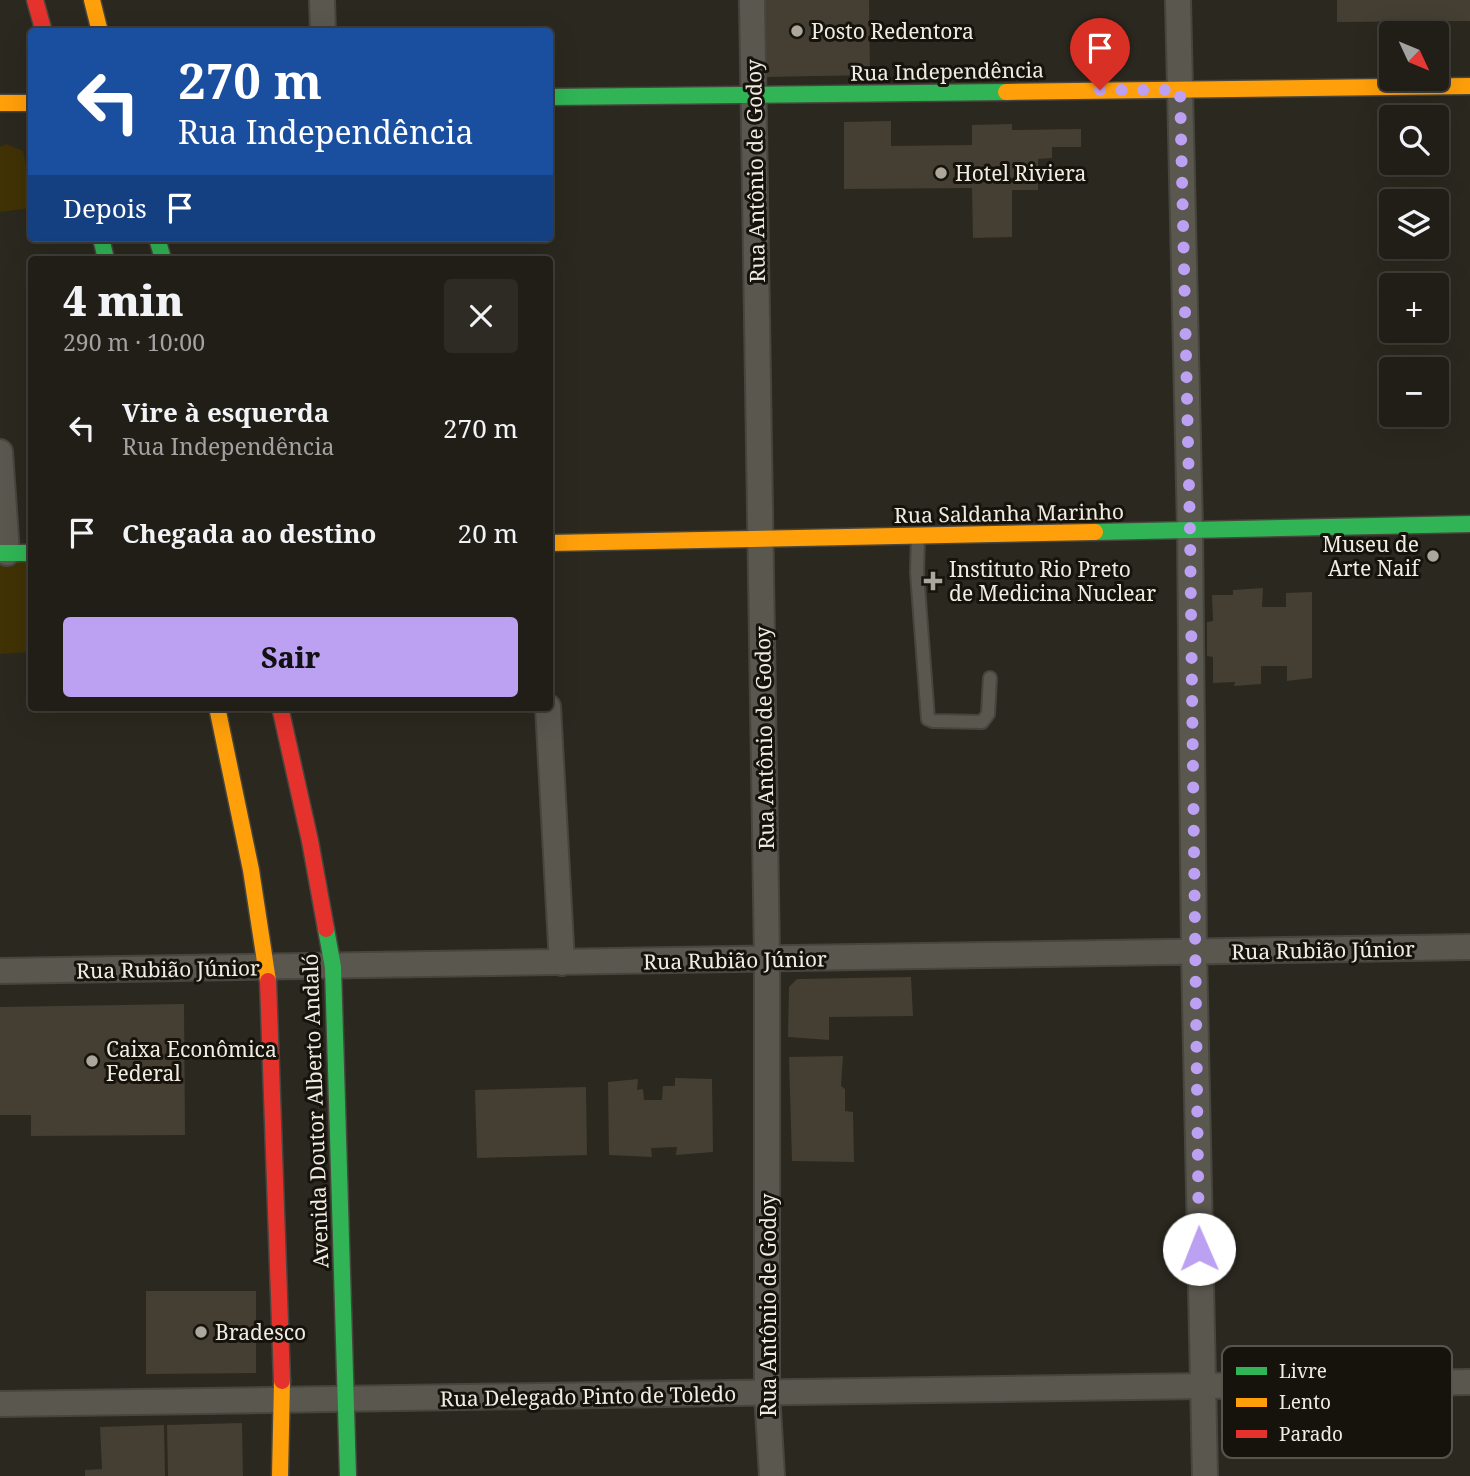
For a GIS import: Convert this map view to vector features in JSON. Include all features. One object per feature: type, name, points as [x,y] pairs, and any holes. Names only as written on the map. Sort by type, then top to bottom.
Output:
[{"type":"street","points":[[35,0],[43,28]]},
{"type":"street","points":[[92,0],[99,28]]},
{"type":"street","points":[[322,0],[323,28]]},
{"type":"street","name":"Rua Antônio de Godoy","points":[[752,0],[767,959],[767,1393],[772,1476]]},
{"type":"street","points":[[1178,0],[1190,530],[1194,952],[1205,1476]]},
{"type":"street","name":"Rua Independência","points":[[553,97],[1470,86]]},
{"type":"street","points":[[0,103],[28,103]]},
{"type":"street","points":[[0,452],[3,553],[28,553]]},
{"type":"street","name":"Rua Saldanha Marinho","points":[[553,543],[1470,524]]},
{"type":"street","name":"Avenida Doutor Alberto Andaló","points":[[218,711],[268,967],[283,1400],[281,1476]]},
{"type":"street","name":"Avenida Doutor Alberto Andaló","points":[[280,711],[310,841],[333,967],[348,1476]]},
{"type":"street","points":[[548,711],[562,962]]},
{"type":"street","name":"Rua Rubião Júnior","points":[[0,971],[1470,947]]},
{"type":"street","name":"Rua Delegado Pinto de Toledo","points":[[1452,1381],[1470,1381]]},
{"type":"street","name":"Rua Delegado Pinto de Toledo","points":[[0,1404],[1222,1384]]},
{"type":"lane","points":[[918,536],[928,719],[982,722],[988,715],[990,678]]},
{"type":"shaded area","points":[[6,144],[23,151],[28,176],[28,208],[0,212],[0,147]]},
{"type":"shaded area","points":[[0,562],[28,562],[28,652],[0,654]]},
{"type":"building","name":"Posto Redentora","points":[[765,0],[869,0],[870,75],[766,77]]},
{"type":"building","points":[[1337,0],[1470,0],[1470,21],[1337,22]]},
{"type":"building","name":"Hotel Riviera","points":[[891,121],[891,146],[972,145],[972,125],[1012,124],[1012,130],[1081,129],[1081,147],[1052,147],[1052,158],[1038,159],[1038,190],[1012,190],[1012,237],[973,238],[972,188],[844,189],[844,122]]},
{"type":"building","points":[[1263,588],[1262,607],[1286,607],[1286,593],[1312,592],[1312,678],[1287,681],[1287,666],[1261,666],[1261,684],[1234,686],[1235,682],[1213,683],[1213,657],[1207,656],[1207,622],[1213,621],[1212,595],[1233,595],[1233,590]]},
{"type":"building","points":[[911,977],[913,1016],[829,1017],[829,1040],[788,1037],[789,987],[797,979]]},
{"type":"building","name":"Caixa Econômica Federal","points":[[184,1004],[185,1135],[31,1136],[31,1115],[0,1115],[0,1007]]},
{"type":"building","points":[[843,1056],[841,1086],[845,1089],[845,1111],[853,1112],[854,1162],[792,1161],[789,1057]]},
{"type":"building","points":[[675,1078],[712,1079],[713,1152],[676,1155],[677,1147],[651,1148],[652,1157],[609,1155],[608,1082],[638,1079],[637,1090],[643,1089],[644,1100],[662,1100],[663,1086],[675,1086]]},
{"type":"building","points":[[586,1087],[587,1155],[477,1158],[475,1090]]},
{"type":"building","name":"Bradesco","points":[[146,1291],[256,1291],[256,1373],[146,1374]]},
{"type":"building","points":[[242,1423],[243,1476],[168,1476],[167,1425]]},
{"type":"building","points":[[164,1425],[165,1476],[85,1476],[85,1470],[102,1469],[100,1427]]},
{"type":"traffic: fast","points":[[553,97],[1006,92]]},
{"type":"traffic: fast","points":[[102,242],[105,256]]},
{"type":"traffic: fast","points":[[158,242],[162,256]]},
{"type":"traffic: fast","points":[[1095,532],[1470,524]]},
{"type":"traffic: fast","points":[[0,553],[28,553]]},
{"type":"traffic: fast","points":[[326,929],[333,967],[348,1476]]},
{"type":"traffic: slow","points":[[92,0],[99,28]]},
{"type":"traffic: slow","points":[[1006,92],[1470,86]]},
{"type":"traffic: slow","points":[[0,103],[28,103]]},
{"type":"traffic: slow","points":[[553,543],[1095,532]]},
{"type":"traffic: slow","points":[[218,711],[251,870],[268,981]]},
{"type":"traffic: slow","points":[[280,1476],[282,1381]]},
{"type":"traffic: jam","points":[[35,0],[43,28]]},
{"type":"traffic: jam","points":[[281,711],[310,841],[326,929]]},
{"type":"traffic: jam","points":[[268,981],[282,1381]]},
{"type":"place","name":"Posto Redentora","points":[[797,31]]},
{"type":"place","name":"Hotel Riviera","points":[[941,173]]},
{"type":"place","name":"Museu de Arte Naif","points":[[1433,556]]},
{"type":"place","name":"Instituto Rio Preto de Medicina Nuclear","points":[[933,581]]},
{"type":"place","name":"Caixa Econômica Federal","points":[[92,1061]]},
{"type":"place","name":"Bradesco","points":[[201,1332]]},
{"type":"route","points":[[1100,90],[1180,90],[1190,530],[1199,1249]]}]
